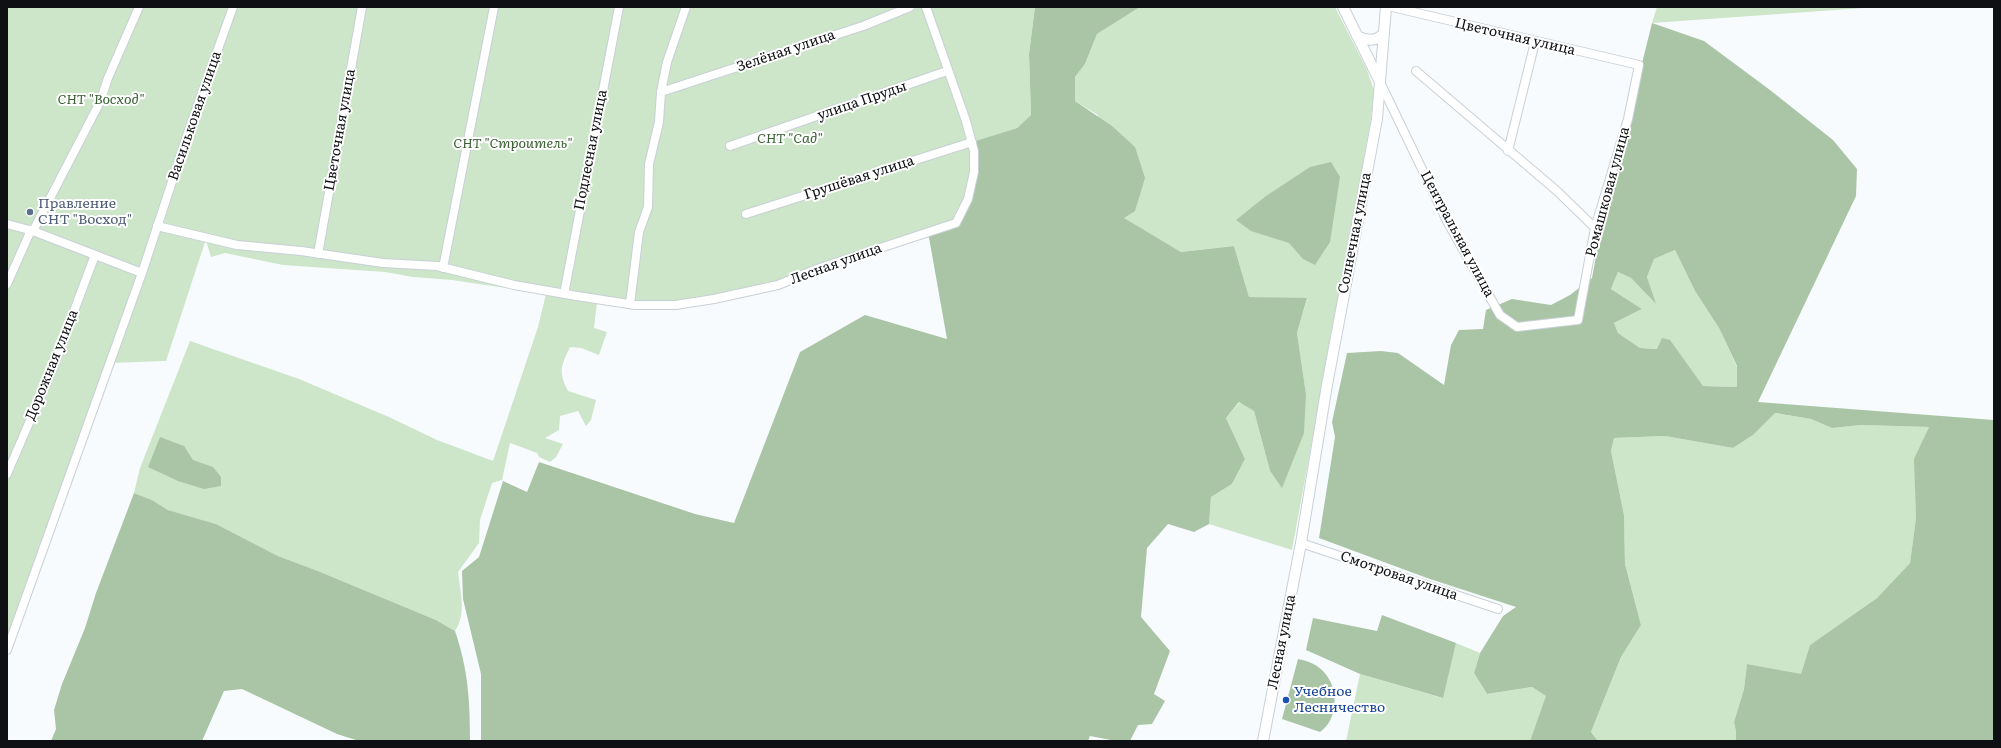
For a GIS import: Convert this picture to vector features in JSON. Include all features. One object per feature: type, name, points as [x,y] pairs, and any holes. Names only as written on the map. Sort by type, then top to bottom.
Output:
[{"type":"street","points":[[7,284],[32,230],[100,102],[108,78],[139,7]]},
{"type":"street","name":"Васильковая улица","points":[[7,650],[46,536],[142,273],[190,127],[233,7]]},
{"type":"street","name":"Цветочная улица","points":[[318,254],[362,7]]},
{"type":"street","points":[[443,268],[494,7]]},
{"type":"street","name":"Подлесная улица","points":[[564,294],[619,7]]},
{"type":"street","points":[[630,304],[639,232],[648,207],[649,164],[659,122],[661,92],[667,62],[686,7]]},
{"type":"street","name":"Зелёная улица","points":[[661,92],[863,26],[910,7]]},
{"type":"street","name":"Лесная улица","points":[[157,226],[237,245],[383,263],[443,268],[514,285],[630,304],[676,305],[714,299],[778,285],[817,269],[956,223],[968,200],[974,172],[974,151],[926,7]]},
{"type":"street","points":[[1343,7],[1379,80]]},
{"type":"street","name":"Солнечная улица","points":[[1301,543],[1327,385],[1376,119],[1386,7]]},
{"type":"street","name":"Цветочная улица","points":[[1392,7],[1534,42],[1639,65]]},
{"type":"street","points":[[1358,36],[1366,40],[1373,40],[1380,38],[1384,33]]},
{"type":"street","points":[[1508,151],[1534,42]]},
{"type":"street","name":"Ромашковая улица","points":[[1578,320],[1595,228],[1628,119],[1639,65]]},
{"type":"street","name":"улица Пруды","points":[[730,146],[947,71]]},
{"type":"street","points":[[1416,71],[1508,151],[1557,191],[1595,228]]},
{"type":"street","name":"Центральная улица","points":[[1379,80],[1448,222],[1500,315],[1517,328],[1578,320]]},
{"type":"street","name":"Грушёвая улица","points":[[746,214],[972,142]]},
{"type":"street","points":[[7,224],[32,230],[142,273]]},
{"type":"street","name":"Дорожная улица","points":[[7,474],[53,368],[95,255]]},
{"type":"street","name":"Лесная улица","points":[[1264,741],[1301,543]]},
{"type":"street","name":"Смотровая улица","points":[[1301,543],[1498,609]]},
{"type":"green space","points":[[7,7],[1035,7],[1029,54],[1031,115],[1017,128],[972,142],[974,172],[956,223],[778,285],[714,299],[635,305],[437,266],[206,239],[166,361],[110,363],[7,650]]},
{"type":"green space","points":[[1035,7],[1140,7],[1097,34],[1085,64],[1075,77],[1075,101],[1112,126],[1135,147],[1145,178],[1135,211],[1124,218],[1181,252],[1234,246],[1249,297],[1307,298],[1297,333],[1306,394],[1304,433],[1282,488],[1270,471],[1254,411],[1239,402],[1226,418],[1245,459],[1232,484],[1211,497],[1209,524],[1194,532],[1168,524],[1147,548],[1141,617],[1170,651],[1154,694],[1165,701],[1152,724],[1138,725],[1130,741],[1116,741],[1090,736],[1088,741],[481,741],[481,674],[463,599],[462,571],[479,557],[503,481],[527,492],[539,462],[695,514],[734,523],[800,352],[865,315],[947,339],[928,232],[956,223],[974,172],[972,142],[1017,128],[1031,115],[1029,54]]},
{"type":"green space","points":[[1140,7],[1335,7],[1367,70],[1374,90],[1371,119],[1292,550],[1209,524],[1211,497],[1232,484],[1245,459],[1226,418],[1240,402],[1254,411],[1270,471],[1282,487],[1306,394],[1297,333],[1307,299],[1249,297],[1234,246],[1181,252],[1123,218],[1098,115],[1075,101],[1075,77],[1085,64],[1097,34]]},
{"type":"green space","points":[[1657,7],[1878,7],[1652,23]]},
{"type":"green space","points":[[1652,23],[1704,41],[1770,90],[1833,140],[1857,169],[1856,196],[1758,402],[1994,420],[1994,741],[1736,741],[1734,722],[1744,689],[1747,664],[1801,674],[1810,645],[1877,598],[1910,563],[1916,518],[1914,459],[1929,427],[1861,425],[1832,428],[1811,419],[1775,413],[1753,435],[1733,448],[1665,436],[1614,438],[1611,451],[1624,515],[1625,564],[1641,625],[1621,657],[1591,732],[1598,741],[1530,741],[1546,696],[1532,687],[1487,694],[1474,673],[1480,653],[1503,616],[1516,607],[1427,578],[1319,538],[1335,437],[1332,422],[1347,353],[1381,351],[1398,353],[1444,385],[1451,345],[1459,330],[1483,329],[1486,310],[1512,299],[1551,305],[1570,295],[1592,278],[1601,228]],"holes":[[[1675,250],[1695,291],[1719,328],[1737,366],[1737,387],[1703,386],[1670,340],[1662,338],[1657,349],[1640,348],[1618,333],[1614,323],[1642,309],[1611,289],[1618,272],[1631,278],[1656,304],[1647,277],[1654,259]]]},
{"type":"green space","points":[[1331,162],[1340,177],[1330,242],[1315,265],[1303,259],[1289,243],[1251,231],[1236,220],[1266,196],[1310,167]]},
{"type":"green space","points":[[208,241],[437,268],[597,302],[594,328],[607,332],[599,355],[581,348],[570,347],[564,359],[562,369],[563,378],[568,391],[596,400],[591,420],[586,426],[578,411],[560,416],[559,430],[545,438],[563,444],[556,457],[550,462],[539,457],[537,453],[510,443],[502,480],[492,483],[480,520],[479,543],[458,572],[462,610],[459,624],[455,631],[436,620],[278,556],[216,524],[168,510],[152,500],[134,493],[140,468],[190,341],[299,379],[389,417],[437,440],[493,461],[538,327],[546,294],[385,272],[283,265],[225,253],[211,257],[207,244]]},
{"type":"green space","points":[[1675,250],[1695,291],[1719,328],[1737,367],[1737,387],[1703,386],[1657,349],[1640,348],[1618,333],[1614,323],[1642,309],[1611,289],[1618,272],[1631,278],[1655,303],[1647,277],[1654,259]]},
{"type":"green space","points":[[1774,413],[1811,419],[1832,428],[1861,425],[1929,427],[1915,459],[1916,518],[1910,563],[1877,598],[1810,645],[1801,675],[1747,664],[1744,689],[1734,722],[1736,741],[1598,741],[1591,732],[1621,657],[1641,625],[1625,564],[1624,515],[1611,451],[1614,438],[1665,436],[1733,448],[1753,435]]},
{"type":"green space","points":[[160,437],[184,446],[193,460],[213,467],[221,477],[221,486],[204,489],[178,481],[148,467]]},
{"type":"green space","points":[[134,493],[152,500],[168,510],[216,524],[278,556],[436,620],[455,631],[463,658],[467,685],[470,741],[359,741],[337,734],[242,689],[224,691],[202,741],[51,741],[56,729],[54,710],[62,684],[85,628],[96,593]]},
{"type":"green space","points":[[1382,615],[1456,643],[1443,698],[1360,674],[1306,650],[1313,618],[1377,631]]},
{"type":"green space","points":[[1456,643],[1480,653],[1474,673],[1487,694],[1532,687],[1547,696],[1530,741],[1346,741],[1360,674],[1442,698]]},
{"type":"green space","points":[[1298,659],[1311,663],[1320,668],[1332,685],[1335,703],[1334,711],[1331,719],[1320,732],[1282,719]]},
{"type":"place","name":"Правление СНТ \"Восход\"","points":[[30,212]]},
{"type":"place","name":"Учебное Лесничество","points":[[1286,700]]},
{"type":"park label","name":"СНТ \"Восход\"","points":[[101,100]]},
{"type":"park label","name":"СНТ \"Сад\"","points":[[790,139]]},
{"type":"park label","name":"СНТ \"Строитель\"","points":[[513,144]]}]
